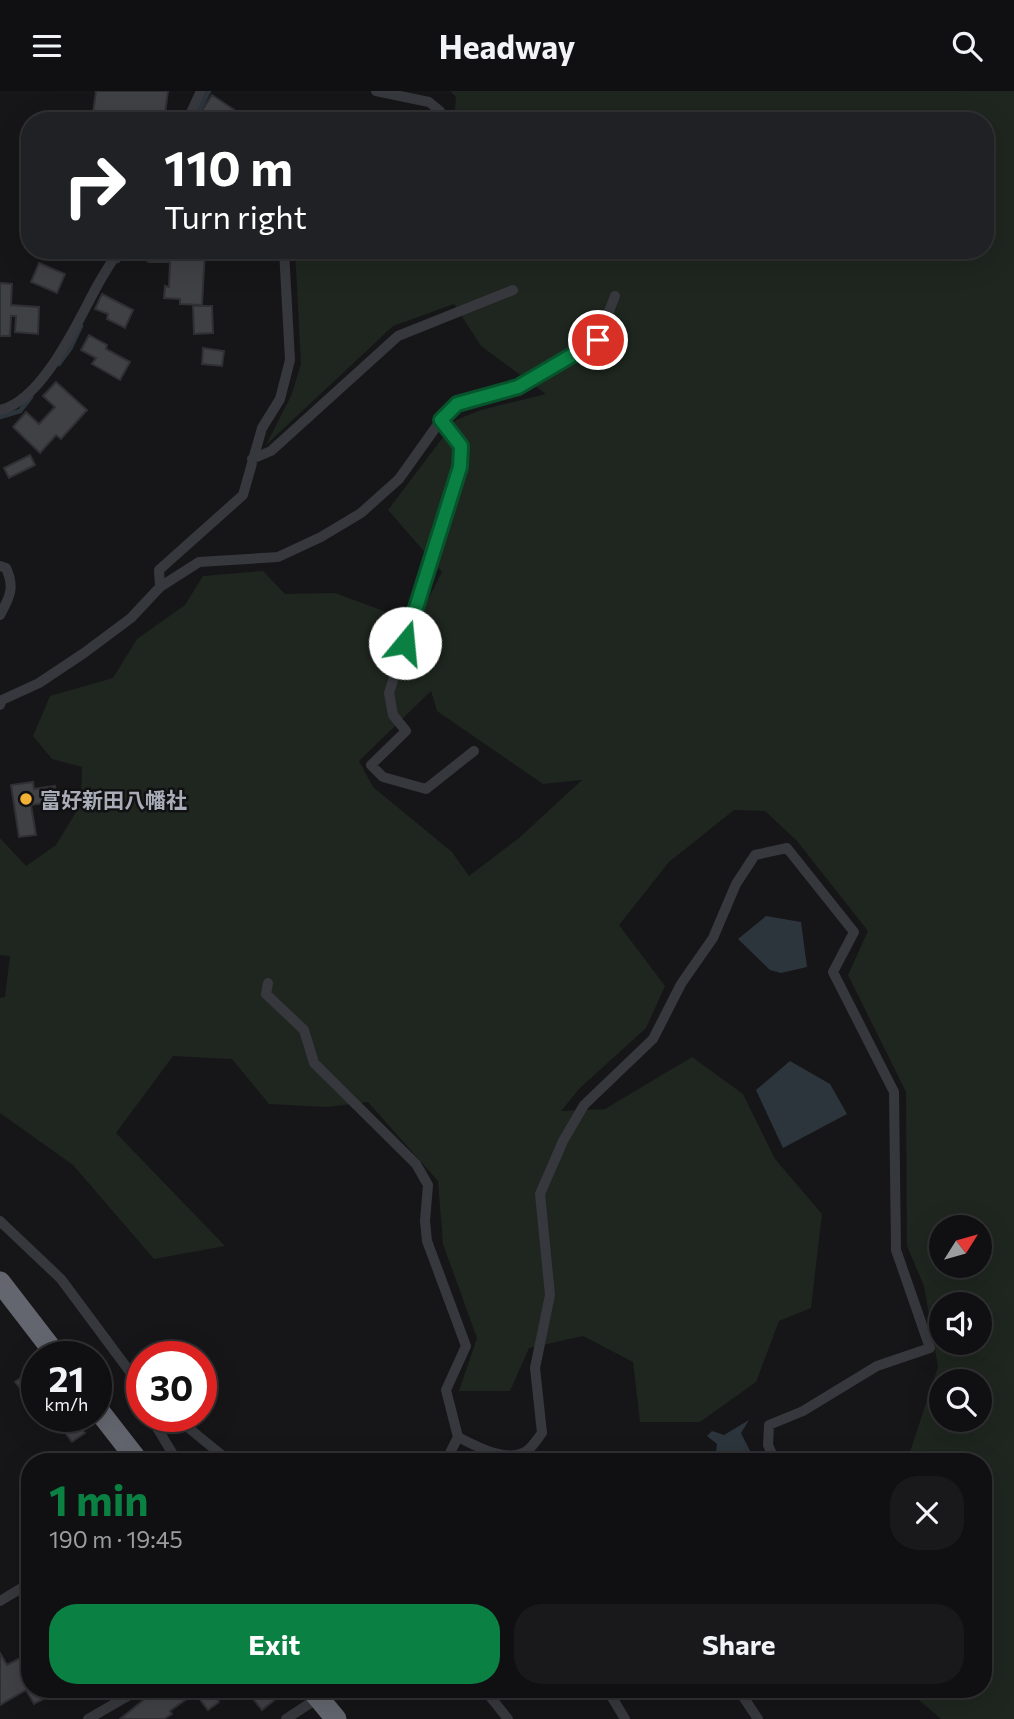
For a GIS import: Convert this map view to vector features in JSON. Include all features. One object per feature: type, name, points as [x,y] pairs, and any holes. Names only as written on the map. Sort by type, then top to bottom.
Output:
[{"type":"highway","points":[[0,1282],[45,1341]]},
{"type":"highway","points":[[112,1428],[132,1453]]},
{"type":"highway","points":[[318,1698],[336,1719]]},
{"type":"street","points":[[191,112],[201,91]]},
{"type":"street","points":[[376,91],[429,102],[440,112]]},
{"type":"street","points":[[0,409],[13,407],[64,351],[97,285],[113,259]]},
{"type":"street","points":[[160,587],[159,570],[243,495],[262,428],[280,399],[290,360],[284,259]]},
{"type":"street","points":[[253,459],[271,451],[398,337],[513,291]]},
{"type":"street","points":[[0,705],[2,700],[39,683],[84,653],[131,618],[160,587],[199,562],[278,557],[321,537],[360,513],[399,479],[441,420],[457,404],[518,387],[598,340],[615,296]]},
{"type":"street","points":[[441,420],[461,446],[460,467],[389,693],[393,715],[407,731],[371,765],[383,777],[426,789],[474,751]]},
{"type":"street","points":[[0,566],[6,568],[12,581],[9,599],[0,615]]},
{"type":"street","points":[[522,1453],[527,1452],[542,1433],[535,1368],[550,1295],[540,1194],[563,1141],[584,1105],[653,1039],[681,984],[713,937],[736,884],[755,855],[787,848],[854,933],[833,972],[894,1092],[895,1250],[930,1348],[877,1366],[803,1411],[769,1425],[768,1445],[772,1453]]},
{"type":"street","points":[[268,983],[266,994],[304,1030],[314,1063],[416,1164],[428,1185],[425,1220],[427,1241],[466,1346],[446,1390],[458,1437],[450,1453]]},
{"type":"street","points":[[0,1221],[61,1279],[126,1366]]},
{"type":"street","points":[[160,1432],[172,1453]]},
{"type":"street","points":[[194,1432],[219,1453]]},
{"type":"street","points":[[458,1437],[481,1449],[496,1453]]},
{"type":"street","points":[[0,1601],[21,1588]]},
{"type":"street","points":[[88,1719],[124,1698]]},
{"type":"street","points":[[286,1719],[310,1698]]},
{"type":"street","points":[[491,1698],[508,1719]]},
{"type":"street","points":[[612,1698],[625,1719]]},
{"type":"street","points":[[744,1698],[758,1719]]},
{"type":"shaded area","points":[[450,91],[1014,91],[1014,1719],[941,1719],[916,1698],[992,1698],[992,1453],[910,1453],[929,1394],[929,1432],[992,1432],[992,1369],[937,1369],[936,1355],[992,1355],[992,1292],[929,1292],[929,1315],[924,1286],[907,1246],[906,1092],[848,975],[868,931],[797,841],[765,811],[734,810],[669,862],[619,925],[665,986],[646,1028],[580,1088],[561,1111],[605,1109],[692,1057],[743,1094],[775,1159],[822,1214],[811,1308],[779,1321],[756,1382],[700,1422],[640,1422],[633,1362],[583,1336],[529,1348],[510,1391],[459,1391],[477,1338],[443,1244],[438,1181],[368,1102],[327,1107],[269,1104],[232,1059],[173,1056],[116,1133],[225,1246],[154,1259],[73,1165],[0,1113],[0,998],[5,997],[10,956],[0,955],[0,838],[26,866],[56,845],[81,804],[82,767],[52,759],[33,736],[50,696],[113,678],[137,639],[185,605],[203,576],[263,571],[285,594],[335,593],[416,623],[442,572],[388,510],[456,420],[481,410],[546,394],[481,346],[454,304],[393,326],[266,445],[291,396],[301,364],[295,259],[994,259],[994,112],[455,112],[456,97]],"holes":[[[431,691],[437,711],[543,784],[582,780],[519,838],[469,876],[452,852],[373,787],[359,761]]]},
{"type":"shaded area","points":[[766,916],[801,922],[807,967],[781,973],[770,970],[738,939]]},
{"type":"shaded area","points":[[790,1061],[830,1084],[847,1114],[783,1148],[756,1090]]},
{"type":"shaded area","points":[[749,1420],[741,1433],[751,1453],[716,1453],[717,1444],[707,1436],[712,1431],[724,1435]]},
{"type":"building","points":[[96,91],[168,91],[165,112],[93,112]]},
{"type":"building","points":[[212,95],[238,112],[201,112]]},
{"type":"building","points":[[144,259],[205,259],[202,305],[180,304],[180,299],[164,298],[165,286],[169,287],[170,262],[149,262]]},
{"type":"building","points":[[39,263],[65,274],[57,293],[31,282]]},
{"type":"building","points":[[0,283],[12,284],[11,305],[39,307],[38,334],[15,332],[16,316],[11,316],[10,336],[0,336]]},
{"type":"building","points":[[102,294],[133,310],[125,328],[107,319],[108,314],[95,309]]},
{"type":"building","points":[[193,306],[212,306],[213,333],[194,334]]},
{"type":"building","points":[[89,335],[107,345],[106,349],[130,362],[120,380],[92,364],[96,358],[81,350]]},
{"type":"building","points":[[203,348],[224,351],[222,366],[202,364]]},
{"type":"building","points":[[56,382],[87,410],[61,439],[56,435],[40,453],[13,427],[26,412],[39,424],[55,407],[43,396]]},
{"type":"building","points":[[30,455],[35,465],[9,478],[4,468]]},
{"type":"building","name":"富好新田八幡社","points":[[33,782],[34,789],[55,786],[57,801],[31,805],[36,835],[19,837],[11,785]]},
{"type":"building","points":[[21,1378],[21,1389],[15,1382]]},
{"type":"building","points":[[64,1432],[85,1433],[72,1442]]},
{"type":"building","points":[[0,1653],[7,1665],[21,1658],[21,1693],[0,1705]]},
{"type":"building","points":[[31,1698],[45,1698],[34,1704]]},
{"type":"building","points":[[146,1698],[188,1698],[164,1719],[120,1719]]},
{"type":"building","points":[[199,1698],[216,1698],[219,1702],[208,1710]]},
{"type":"building","points":[[252,1698],[277,1698],[262,1710]]},
{"type":"waterway","points":[[198,112],[209,91]]},
{"type":"waterway","points":[[59,364],[81,326]]},
{"type":"waterway","points":[[0,417],[20,411],[31,397]]},
{"type":"place","name":"富好新田八幡社","points":[[26,799]]},
{"type":"route","points":[[405,643],[460,467],[461,446],[441,420],[457,404],[518,387],[598,340]]}]
